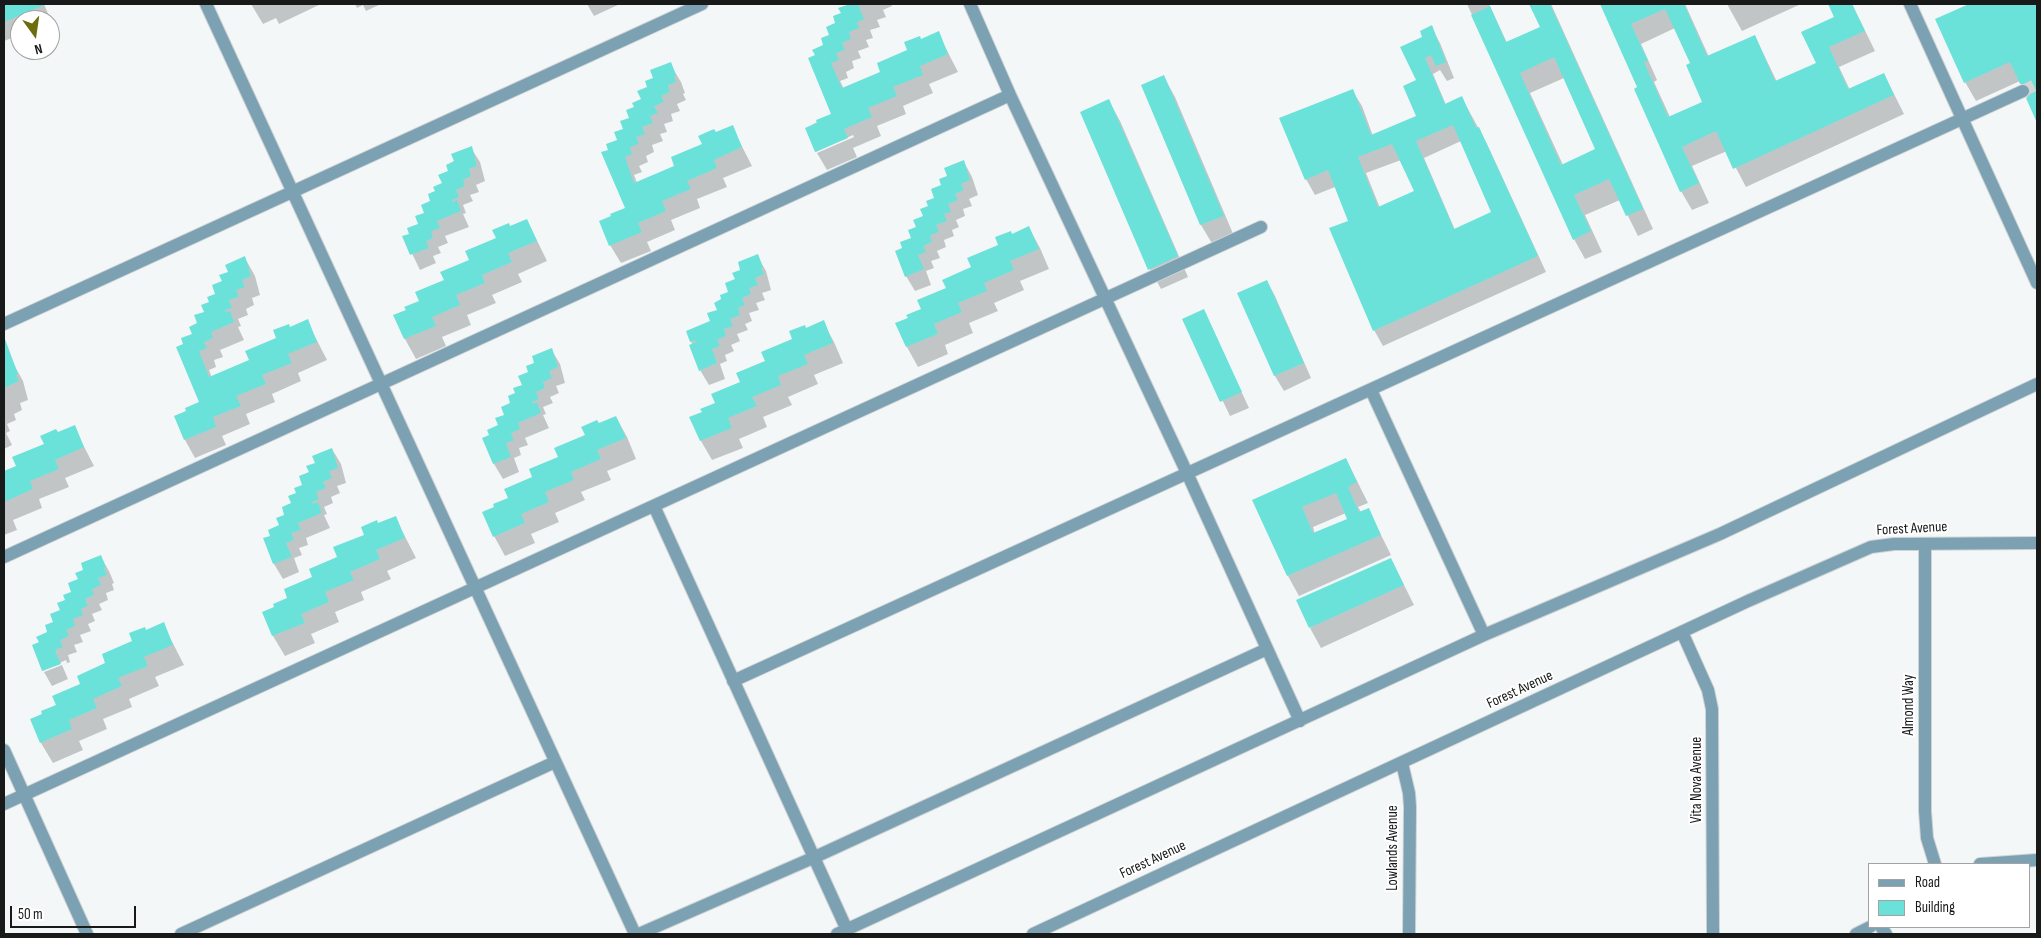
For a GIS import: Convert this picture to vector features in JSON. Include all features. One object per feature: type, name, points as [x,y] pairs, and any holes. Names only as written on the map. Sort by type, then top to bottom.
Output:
[{"type":"street","points":[[206,4],[635,934]]},
{"type":"street","points":[[4,324],[702,4]]},
{"type":"street","points":[[970,4],[1010,95],[1107,300],[1300,721]]},
{"type":"street","points":[[1910,4],[2037,283]]},
{"type":"street","points":[[733,681],[2023,91]]},
{"type":"street","points":[[4,557],[1010,95]]},
{"type":"street","points":[[4,804],[474,587],[1107,300],[1261,227]]},
{"type":"street","points":[[654,506],[815,857],[842,932],[1484,635],[1720,534],[2037,384]]},
{"type":"street","points":[[1371,390],[1484,635]]},
{"type":"street","name":"Forest Avenue","points":[[1033,934],[1748,601],[1871,548],[1894,544],[2037,543]]},
{"type":"street","name":"Almond Way","points":[[1925,544],[1926,811],[1928,838],[1935,863]]},
{"type":"street","name":"Vita Nova Avenue","points":[[1682,632],[1708,690],[1712,709],[1713,934]]},
{"type":"street","points":[[639,934],[815,857],[1268,649]]},
{"type":"street","points":[[4,750],[87,934]]},
{"type":"street","points":[[181,934],[555,762]]},
{"type":"street","name":"Lowlands Avenue","points":[[1402,763],[1409,792],[1410,807],[1409,934]]},
{"type":"street","points":[[1994,863],[2037,860]]},
{"type":"street","points":[[1856,934],[1868,928]]},
{"type":"building","points":[[4,4],[47,4],[33,10],[10,10],[10,19],[4,22]]},
{"type":"building","points":[[850,4],[858,4],[864,19],[857,22],[859,28],[849,32],[851,39],[842,43],[845,50],[836,53],[839,60],[831,63],[842,88],[880,72],[877,63],[907,50],[904,42],[920,36],[921,39],[939,31],[948,54],[920,66],[923,75],[893,87],[897,96],[868,108],[872,117],[844,129],[848,138],[815,152],[805,128],[817,123],[816,120],[831,114],[808,58],[815,55],[812,50],[823,45],[821,38],[829,35],[826,27],[835,23],[833,16],[841,13],[838,8]]},
{"type":"building","points":[[1529,4],[1550,4],[1643,209],[1626,216],[1609,179],[1574,195],[1591,231],[1573,240],[1471,15],[1490,6],[1506,42],[1540,27]],"holes":[[[1554,57],[1595,149],[1561,165],[1520,73]]]},
{"type":"building","points":[[1600,4],[1684,4],[1707,56],[1755,35],[1775,81],[1816,63],[1801,32],[1834,17],[1828,4],[1852,4],[1865,31],[1829,47],[1848,89],[1884,73],[1894,95],[1733,169],[1716,131],[1682,147],[1699,183],[1680,192],[1634,89],[1637,87]],"holes":[[[1665,9],[1690,63],[1686,65],[1702,102],[1668,117],[1644,62],[1648,61],[1631,24]]]},
{"type":"building","points":[[1969,4],[2037,4],[2037,123],[2026,98],[2030,95],[2031,88],[2027,84],[2020,84],[2010,62],[1964,83],[1935,19]]},
{"type":"building","points":[[1432,25],[1446,62],[1436,66],[1431,55],[1425,58],[1445,104],[1462,96],[1476,128],[1479,127],[1538,256],[1373,331],[1329,228],[1348,221],[1328,170],[1305,180],[1279,118],[1353,89],[1371,135],[1416,116],[1403,86],[1416,80],[1400,47],[1422,37],[1420,31]],"holes":[[[1453,125],[1491,212],[1454,229],[1416,141]],[[1392,144],[1414,191],[1378,207],[1358,157]]]},
{"type":"building","points":[[671,62],[676,75],[674,76],[676,82],[668,85],[670,92],[661,96],[664,102],[654,106],[658,113],[650,116],[653,123],[642,127],[645,134],[636,137],[639,144],[630,147],[632,154],[625,157],[634,183],[674,166],[671,157],[702,144],[698,136],[714,129],[716,132],[733,125],[742,147],[714,160],[717,168],[687,181],[691,189],[662,201],[666,211],[638,223],[642,232],[609,246],[599,221],[625,208],[601,152],[608,150],[606,144],[617,140],[614,132],[623,129],[620,121],[629,118],[626,110],[634,107],[632,103],[641,99],[637,91],[647,87],[645,81],[653,78],[650,70]]},
{"type":"building","points":[[1164,75],[1224,216],[1200,225],[1141,85]]},
{"type":"building","points":[[1109,99],[1178,256],[1148,270],[1080,112]]},
{"type":"building","points":[[472,146],[477,166],[469,169],[471,176],[463,180],[465,186],[456,190],[459,197],[452,200],[452,202],[457,200],[461,211],[437,221],[440,228],[431,231],[433,238],[426,241],[429,248],[410,255],[402,236],[409,234],[407,228],[418,224],[415,216],[424,213],[421,205],[430,201],[428,194],[435,191],[433,187],[442,183],[438,175],[448,171],[446,165],[454,161],[451,154]]},
{"type":"building","points":[[964,160],[970,180],[961,184],[964,190],[955,194],[958,200],[948,204],[951,212],[944,214],[947,221],[936,225],[939,232],[930,235],[932,242],[923,246],[926,252],[918,255],[924,269],[905,277],[895,251],[902,248],[900,242],[911,238],[908,230],[916,227],[913,220],[923,216],[920,209],[928,206],[926,201],[934,198],[931,189],[941,185],[939,179],[947,176],[944,168]]},
{"type":"building","points":[[527,219],[537,241],[508,253],[512,262],[482,275],[485,283],[456,295],[460,305],[432,317],[436,326],[404,339],[393,315],[406,310],[404,307],[419,301],[415,292],[444,280],[440,272],[469,260],[465,251],[496,238],[492,230],[509,223],[510,226]]},
{"type":"building","points":[[1029,226],[1039,249],[1010,261],[1014,270],[984,283],[987,291],[958,303],[962,312],[934,324],[938,334],[906,347],[895,323],[908,318],[906,315],[921,309],[917,300],[946,288],[942,280],[971,267],[967,258],[998,245],[995,237],[1011,231],[1012,234]]},
{"type":"building","points":[[758,254],[764,274],[755,278],[758,285],[749,288],[751,294],[742,298],[745,305],[738,308],[740,315],[730,319],[733,326],[724,329],[726,336],[717,340],[720,346],[712,349],[717,363],[699,371],[689,345],[696,342],[695,340],[690,342],[686,331],[710,321],[707,313],[717,310],[714,303],[721,299],[720,295],[728,292],[725,283],[735,279],[732,273],[740,270],[738,262]]},
{"type":"building","points":[[245,256],[251,276],[242,280],[245,287],[236,290],[239,297],[229,300],[232,308],[225,310],[226,312],[230,311],[234,322],[211,332],[213,338],[204,342],[207,348],[199,351],[209,377],[249,360],[245,351],[276,338],[273,330],[289,324],[290,327],[308,319],[317,342],[288,354],[292,363],[262,375],[266,384],[236,396],[241,406],[213,417],[216,427],[184,440],[174,416],[186,411],[185,408],[199,402],[176,347],[183,344],[181,338],[192,334],[189,327],[197,323],[194,315],[204,312],[201,305],[209,302],[207,297],[215,294],[212,285],[222,281],[219,275],[228,272],[225,265]]},
{"type":"building","points":[[1267,280],[1304,363],[1274,376],[1237,293]]},
{"type":"building","points":[[1204,309],[1242,392],[1220,402],[1182,319]]},
{"type":"building","points":[[824,320],[833,343],[804,355],[808,364],[778,376],[781,385],[752,397],[757,406],[728,418],[732,428],[700,441],[689,417],[702,412],[700,409],[715,403],[711,394],[740,382],[736,373],[765,361],[761,352],[792,339],[789,331],[805,325],[806,328]]},
{"type":"building","points":[[5,339],[19,381],[4,388]]},
{"type":"building","points":[[552,348],[558,367],[549,371],[552,378],[543,382],[545,388],[536,392],[539,399],[532,402],[533,404],[537,402],[541,413],[518,423],[520,429],[511,433],[514,440],[506,443],[511,457],[493,464],[482,438],[489,435],[487,430],[498,425],[495,418],[504,415],[501,407],[510,403],[508,396],[515,393],[513,388],[522,385],[518,376],[528,372],[526,366],[534,363],[532,356]]},
{"type":"building","points":[[616,416],[626,438],[597,450],[601,459],[571,472],[574,480],[545,492],[549,502],[521,514],[525,523],[493,537],[482,512],[494,507],[493,504],[508,498],[504,489],[532,477],[529,469],[558,457],[554,448],[585,435],[581,427],[597,420],[599,423]]},
{"type":"building","points":[[75,425],[84,447],[55,460],[59,469],[30,481],[33,489],[4,502],[4,471],[16,466],[12,457],[44,444],[40,436],[56,429],[58,432]]},
{"type":"building","points":[[332,448],[338,468],[329,471],[332,478],[323,482],[326,488],[316,492],[319,499],[312,502],[313,504],[318,502],[322,513],[298,523],[301,530],[291,533],[294,540],[286,543],[292,557],[273,564],[263,538],[270,536],[268,530],[279,525],[276,518],[284,515],[282,507],[291,503],[288,496],[296,493],[294,488],[302,485],[299,476],[309,472],[306,466],[315,463],[312,456]]},
{"type":"building","points":[[1346,458],[1357,482],[1348,487],[1359,512],[1369,508],[1381,535],[1287,576],[1252,500]],"holes":[[[1336,493],[1347,519],[1313,533],[1302,507]]]},
{"type":"building","points":[[396,516],[405,538],[376,550],[380,559],[350,572],[354,580],[325,592],[329,602],[301,614],[305,623],[272,636],[262,612],[274,607],[273,604],[287,598],[284,589],[312,577],[309,569],[337,557],[333,547],[364,535],[361,527],[377,520],[378,523]]},
{"type":"building","points":[[101,555],[107,575],[98,578],[101,585],[92,589],[94,595],[85,599],[88,606],[81,609],[83,615],[73,619],[75,626],[66,630],[69,636],[60,640],[63,647],[55,650],[61,664],[42,671],[32,645],[39,642],[36,637],[47,632],[45,625],[53,622],[50,614],[60,610],[57,603],[65,600],[63,595],[71,592],[68,583],[78,579],[75,573],[83,570],[81,563]]},
{"type":"building","points":[[1391,558],[1404,585],[1309,628],[1296,600]]},
{"type":"building","points":[[164,622],[173,645],[144,657],[148,666],[118,678],[122,686],[93,699],[97,708],[69,720],[72,729],[40,743],[30,719],[42,714],[41,711],[56,705],[52,696],[80,684],[77,676],[105,663],[102,654],[132,641],[129,633],[145,627],[146,630]]},
{"type":"tunnel","points":[[2023,91],[2037,84]]}]
